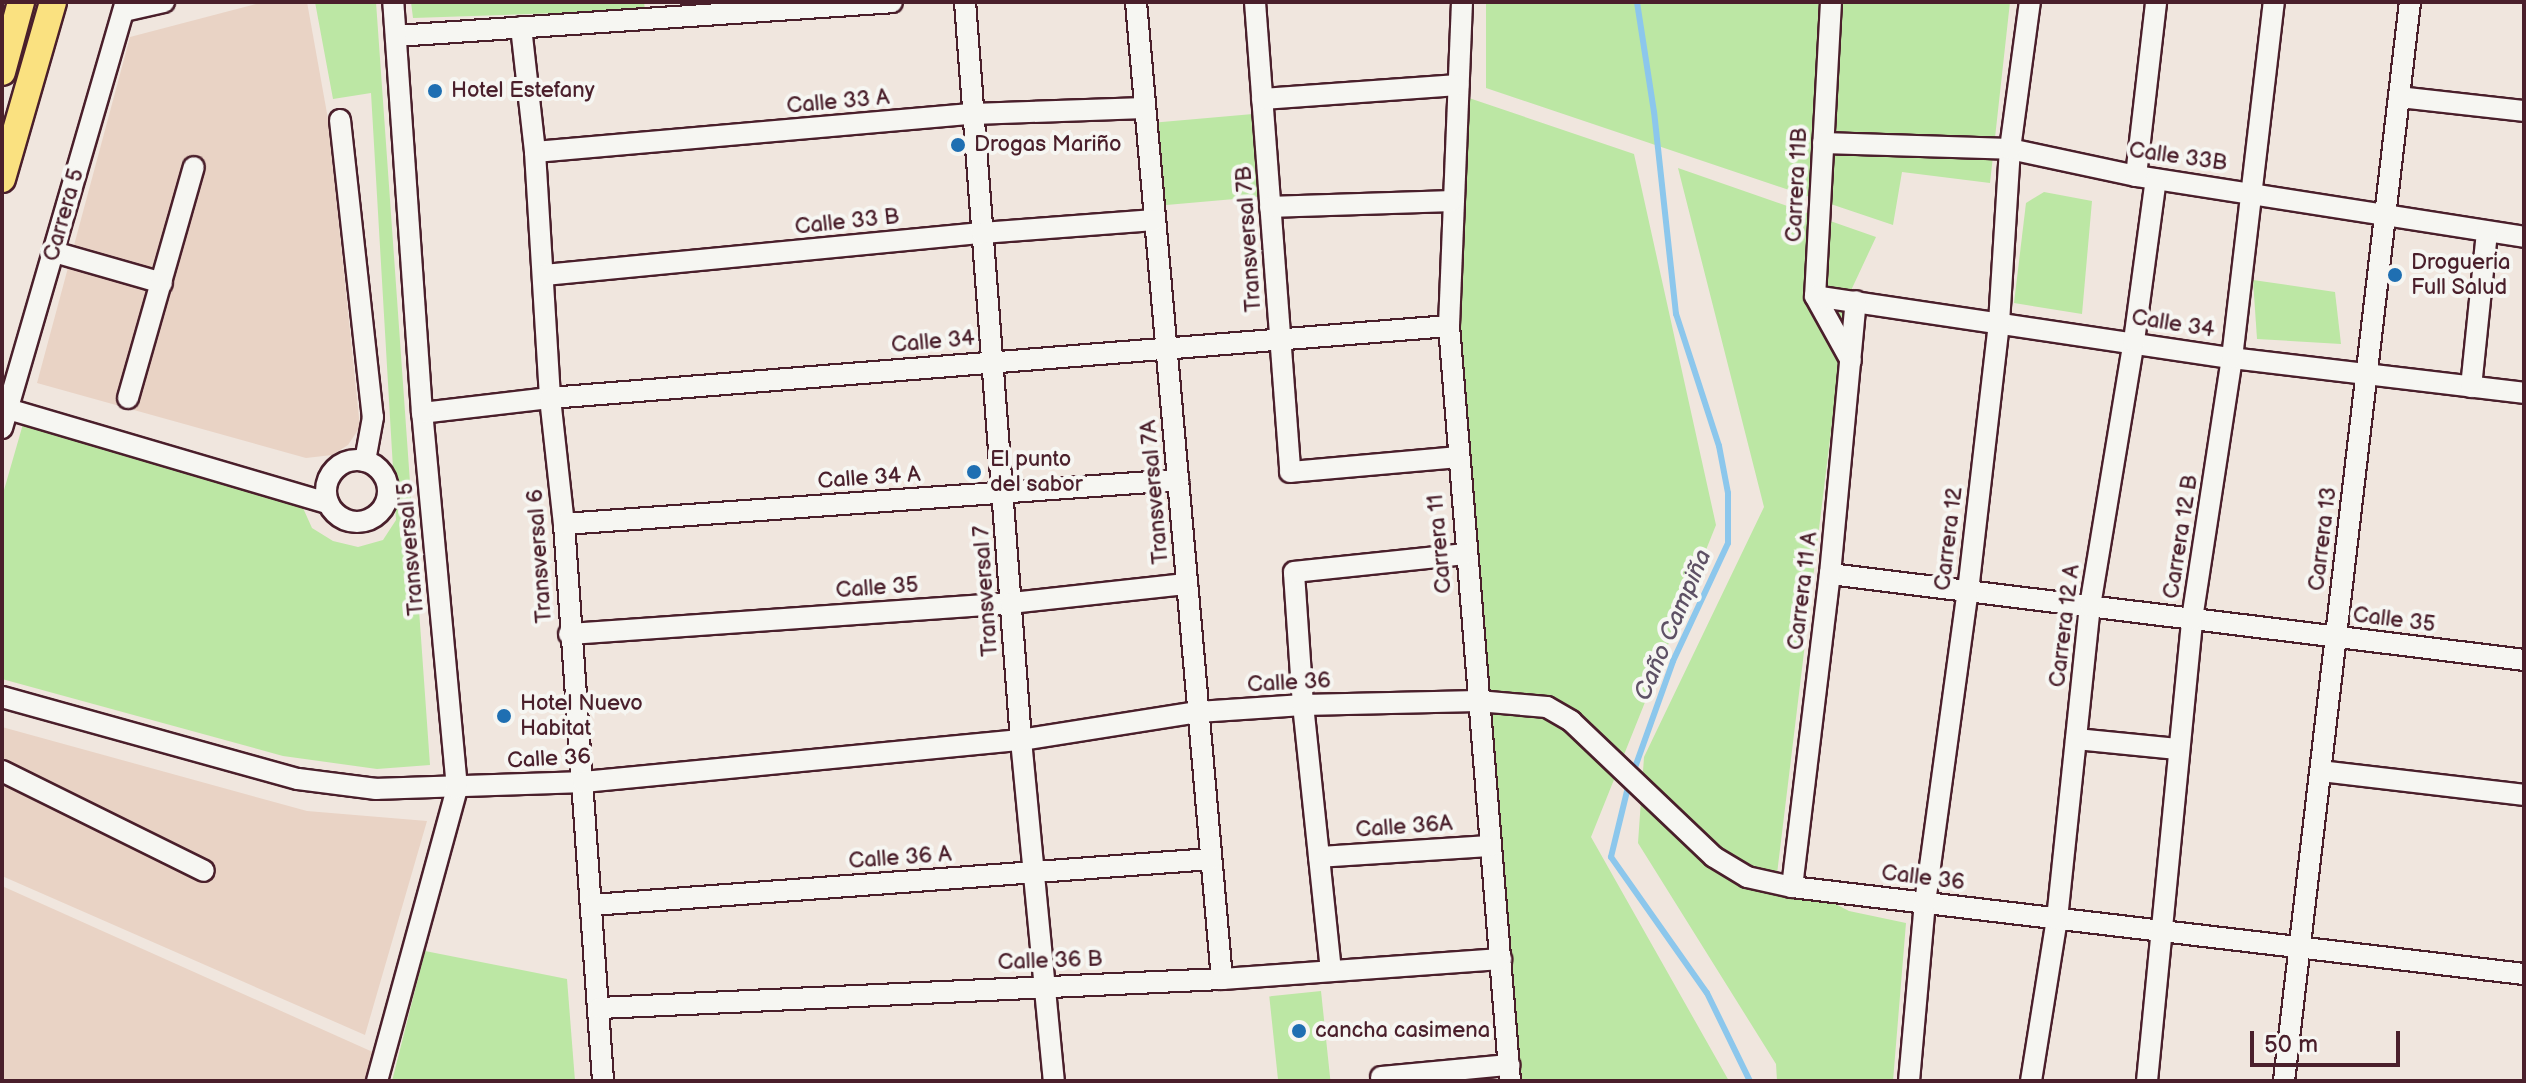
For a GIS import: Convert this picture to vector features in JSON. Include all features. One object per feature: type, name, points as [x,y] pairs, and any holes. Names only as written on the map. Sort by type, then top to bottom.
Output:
[{"type":"main road","points":[[2,72],[21,2]]},
{"type":"main road","points":[[2,179],[53,2]]},
{"type":"street","points":[[125,7],[164,2]]},
{"type":"street","name":"Transversal 5","points":[[377,1081],[457,788],[422,413],[393,2]]},
{"type":"street","points":[[396,36],[521,27],[659,10],[892,2]]},
{"type":"street","name":"Transversal 7","points":[[965,2],[1021,740],[1054,1081]]},
{"type":"street","name":"Transversal 7A","points":[[1136,2],[1222,979]]},
{"type":"street","name":"Transversal 7B","points":[[1255,2],[1290,472],[1457,457]]},
{"type":"street","name":"Carrera 11","points":[[1462,2],[1451,201],[1449,326],[1457,457],[1510,1073]]},
{"type":"street","name":"Carrera 11B","points":[[1815,296],[1831,2]]},
{"type":"street","name":"Carrera 12","points":[[1909,1081],[1925,903],[1968,591],[1999,323],[2010,149],[2030,2]]},
{"type":"street","name":"Carrera 12 A","points":[[2031,1081],[2057,919],[2090,606],[2134,341],[2156,2]]},
{"type":"street","name":"Carrera 12 B","points":[[2147,1081],[2159,931],[2192,619],[2232,358],[2274,2]]},
{"type":"street","name":"Carrera 13","points":[[2284,1081],[2410,2]]},
{"type":"street","name":"Carrera 5","points":[[5,418],[125,7]]},
{"type":"street","name":"Transversal 6","points":[[521,27],[535,152],[550,398],[564,524],[569,634],[583,782],[603,1081]]},
{"type":"street","points":[[1262,99],[1459,85]]},
{"type":"street","points":[[2399,97],[2524,111]]},
{"type":"street","name":"Calle 33 A","points":[[535,152],[973,114],[1145,108]]},
{"type":"street","points":[[340,120],[373,417],[365,461]]},
{"type":"street","name":"Calle 33B","points":[[1823,143],[2010,149],[2146,177],[2524,237]]},
{"type":"street","points":[[128,398],[194,167]]},
{"type":"street","points":[[1270,207],[1451,201]]},
{"type":"street","name":"Calle 33 B","points":[[544,275],[982,233],[1155,220]]},
{"type":"street","points":[[2471,387],[2487,232]]},
{"type":"street","points":[[61,254],[162,283]]},
{"type":"street","points":[[1815,296],[1851,361]]},
{"type":"street","name":"Calle 34","points":[[1815,296],[2134,341],[2232,358],[2524,393]]},
{"type":"street","name":"Carrera 11 A","points":[[1792,887],[1830,574],[1856,301]]},
{"type":"street","name":"Calle 34","points":[[422,413],[550,398],[1449,326]]},
{"type":"street","points":[[5,418],[328,503],[341,518],[360,522],[369,520],[384,508],[388,499],[386,480],[381,471],[365,461],[355,460],[337,467],[327,483],[328,503]]},
{"type":"street","name":"Calle 34 A","points":[[564,524],[1178,480]]},
{"type":"street","points":[[1331,971],[1303,705],[1294,572],[1465,554]]},
{"type":"street","name":"Calle 35","points":[[1830,574],[2524,660]]},
{"type":"street","name":"Calle 35","points":[[569,634],[1011,603],[1187,584]]},
{"type":"street","name":"Calle 36","points":[[2,697],[298,779],[376,789],[583,782],[1021,740],[1198,712],[1303,705],[1478,701],[1547,707],[1571,721],[1620,771],[1714,857],[1747,877],[1792,887],[2524,974]]},
{"type":"street","points":[[2076,739],[2178,749]]},
{"type":"street","points":[[2,771],[204,871]]},
{"type":"street","points":[[2321,771],[2524,795]]},
{"type":"street","name":"Calle 36A","points":[[1319,857],[1491,846]]},
{"type":"street","name":"Calle 36 A","points":[[592,905],[1211,859]]},
{"type":"street","name":"Calle 36 B","points":[[600,1008],[1044,984],[1222,979],[1501,959]]},
{"type":"street","points":[[1381,1077],[1510,1073]]},
{"type":"shaded area","points":[[264,2],[307,2],[328,119],[360,427],[348,445],[332,455],[306,458],[37,383],[130,37]]},
{"type":"shaded area","points":[[2,727],[307,811],[427,821],[365,1035],[2,876]]},
{"type":"shaded area","points":[[2,886],[375,1053],[368,1081],[2,1081]]},
{"type":"green space","points":[[315,2],[376,2],[430,765],[377,769],[283,756],[2,679],[2,497],[23,424],[303,508],[312,528],[333,541],[358,547],[383,540],[396,520],[371,93],[333,99]]},
{"type":"green space","points":[[411,2],[644,2],[645,10],[413,18]]},
{"type":"green space","points":[[1486,2],[2010,2],[1990,183],[1902,172],[1893,225],[1486,88]]},
{"type":"green space","points":[[1463,96],[1634,154],[1716,525],[1591,837],[1729,1081],[1521,1081],[1450,342]]},
{"type":"green space","points":[[1253,114],[1260,197],[1161,205],[1153,123]]},
{"type":"green space","points":[[1678,168],[1876,237],[1847,299],[1777,874],[1849,911],[1906,923],[1893,1081],[1777,1081],[1776,1064],[1638,843],[1644,757],[1764,507]]},
{"type":"green space","points":[[2044,192],[2092,201],[2082,314],[2014,303],[2026,203]]},
{"type":"green space","points":[[2253,280],[2335,292],[2341,344],[2257,339]]},
{"type":"green space","points":[[425,951],[567,979],[575,1081],[392,1081]]},
{"type":"green space","name":"cancha casimena","points":[[1321,991],[1330,1081],[1278,1081],[1269,996]]},
{"type":"waterway","name":"Caño Campiña","points":[[1633,773],[1673,661],[1728,543],[1728,493],[1719,446],[1676,314],[1654,112],[1637,2]]},
{"type":"waterway","name":"Caño Campiña","points":[[1629,783],[1611,857],[1707,993],[1750,1081]]},
{"type":"place","name":"Hotel Estefany","points":[[435,91]]},
{"type":"place","name":"Drogas Mariño","points":[[958,145]]},
{"type":"place","name":"Drogueria Full Salud","points":[[2395,275]]},
{"type":"place","name":"El punto del sabor","points":[[974,472]]},
{"type":"place","name":"Hotel Nuevo Habitat","points":[[504,716]]},
{"type":"place","name":"cancha casimena","points":[[1299,1031]]}]
